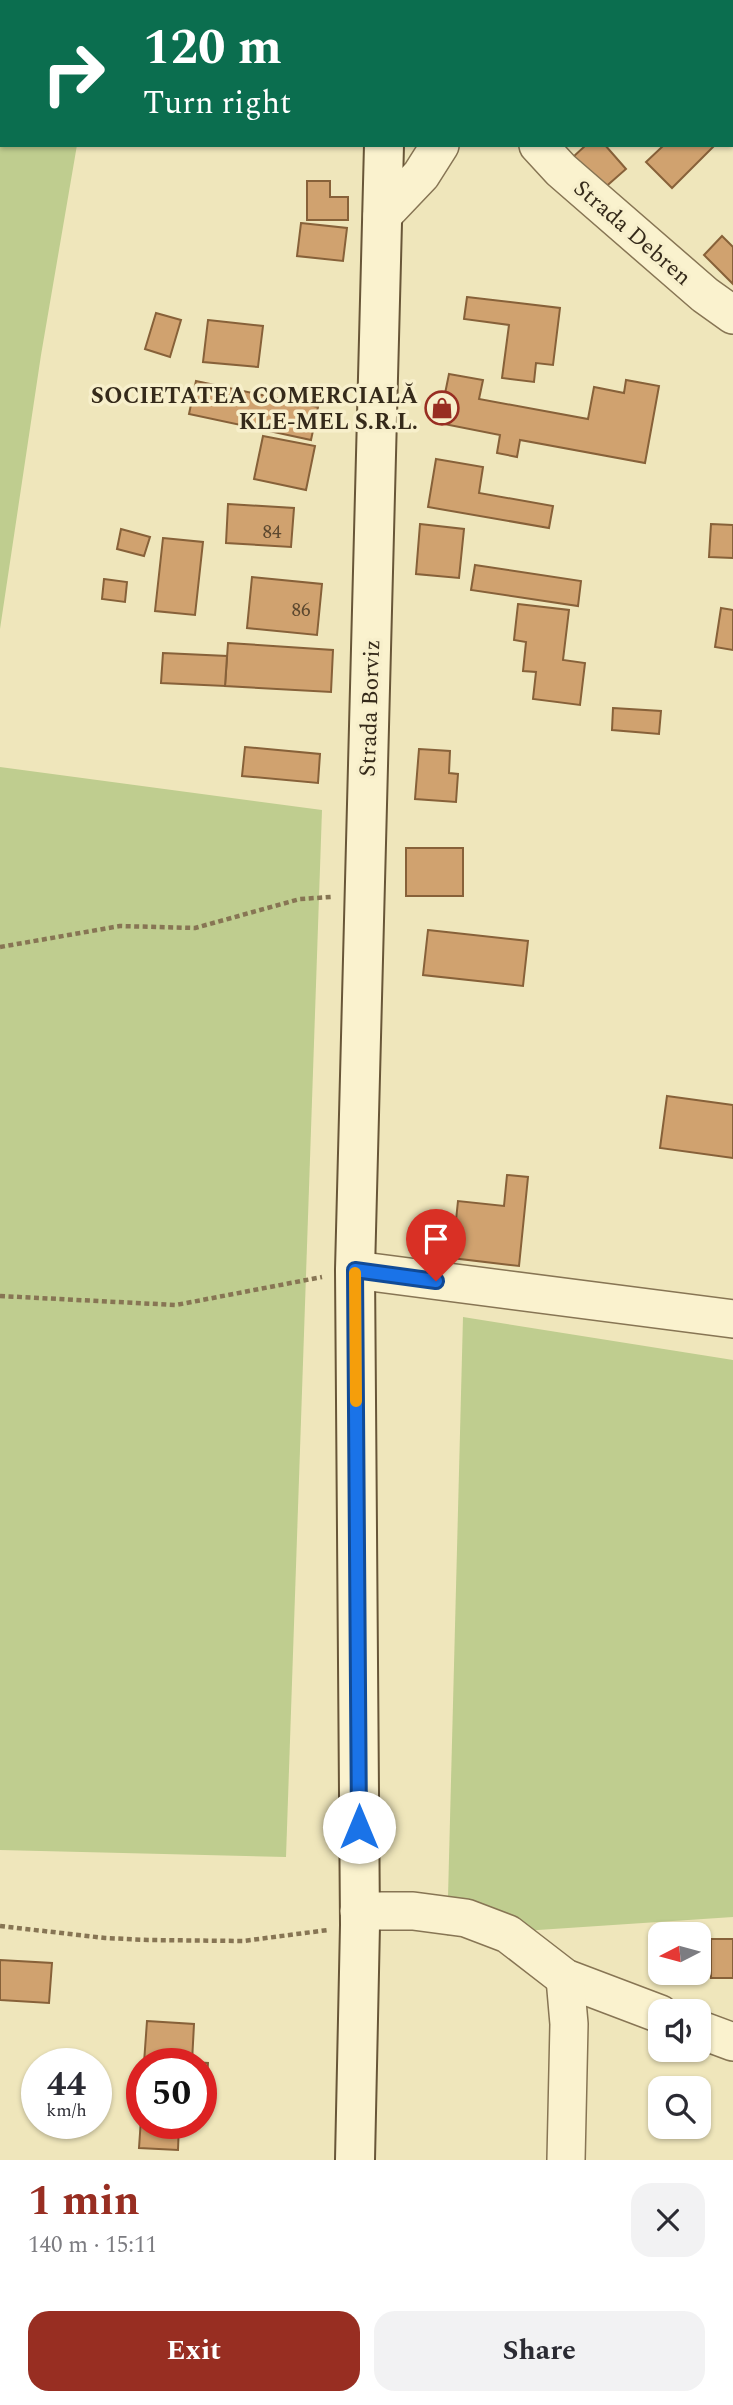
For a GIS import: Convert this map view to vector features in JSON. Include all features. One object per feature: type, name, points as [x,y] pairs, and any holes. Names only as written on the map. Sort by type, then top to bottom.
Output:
[{"type":"main road","name":"Strada Borviz","points":[[355,2160],[359,1918],[355,1270],[384,147]]},
{"type":"street","points":[[382,216],[421,175],[439,147]]},
{"type":"street","name":"Strada Debren","points":[[539,147],[561,170],[705,295],[733,315]]},
{"type":"street","points":[[355,1270],[733,1319]]},
{"type":"street","points":[[359,1918],[413,1911],[467,1918],[508,1934],[565,1979],[648,2010]]},
{"type":"street","points":[[565,1979],[569,2024],[566,2160]]},
{"type":"street","points":[[711,2034],[733,2042]]},
{"type":"path","points":[[0,947],[120,926],[195,928],[300,899],[363,898]]},
{"type":"path","points":[[0,1296],[176,1305],[355,1270]]},
{"type":"path","points":[[0,1926],[113,1938],[243,1941],[359,1918]]},
{"type":"green space","points":[[0,147],[77,147],[41,355],[0,629]]},
{"type":"green space","points":[[0,767],[322,810],[286,1857],[0,1850]]},
{"type":"green space","points":[[463,1317],[733,1360],[733,1917],[447,1936]]},
{"type":"building","points":[[584,147],[607,147],[626,169],[602,190],[573,157]]},
{"type":"building","points":[[662,147],[713,147],[672,188],[646,162]]},
{"type":"building","points":[[307,181],[330,181],[330,197],[348,197],[348,220],[307,220]]},
{"type":"building","points":[[301,223],[347,228],[343,261],[297,256]]},
{"type":"building","points":[[722,236],[733,247],[733,284],[704,255]]},
{"type":"building","points":[[467,297],[560,308],[553,365],[536,363],[534,382],[502,378],[509,325],[464,319]]},
{"type":"building","points":[[156,313],[181,320],[170,357],[145,349]]},
{"type":"building","points":[[208,320],[263,326],[258,367],[203,362]]},
{"type":"building","points":[[449,374],[483,380],[479,399],[588,419],[594,387],[624,393],[626,380],[659,386],[645,463],[520,440],[517,457],[497,453],[500,435],[439,423]]},
{"type":"building","points":[[196,381],[318,407],[311,440],[189,414]]},
{"type":"building","points":[[263,436],[315,446],[306,490],[254,479]]},
{"type":"building","points":[[436,459],[483,467],[479,493],[553,506],[549,528],[428,507]]},
{"type":"building","points":[[228,504],[294,508],[291,547],[226,543]]},
{"type":"building","points":[[420,524],[464,529],[459,578],[416,574]]},
{"type":"building","points":[[711,524],[733,525],[733,558],[709,557]]},
{"type":"building","points":[[121,529],[150,537],[144,556],[117,549]]},
{"type":"building","points":[[163,538],[203,542],[195,615],[155,611]]},
{"type":"building","points":[[475,565],[581,581],[578,606],[471,590]]},
{"type":"building","points":[[252,577],[322,584],[317,635],[247,628]]},
{"type":"building","points":[[104,579],[127,582],[125,602],[102,599]]},
{"type":"building","points":[[518,604],[569,610],[563,660],[585,663],[580,705],[533,699],[536,672],[523,671],[526,642],[514,640]]},
{"type":"building","points":[[721,608],[733,610],[733,650],[715,647]]},
{"type":"building","points":[[228,643],[333,650],[331,692],[225,686]]},
{"type":"building","points":[[163,653],[227,656],[225,686],[161,683]]},
{"type":"building","points":[[613,708],[661,711],[659,734],[612,730]]},
{"type":"building","points":[[245,747],[320,754],[318,783],[242,776]]},
{"type":"building","points":[[419,749],[450,751],[449,773],[458,774],[456,802],[415,799]]},
{"type":"building","points":[[406,848],[463,848],[463,896],[406,896]]},
{"type":"building","points":[[428,930],[528,941],[523,986],[423,975]]},
{"type":"building","points":[[667,1096],[733,1105],[733,1158],[660,1148]]},
{"type":"building","points":[[507,1175],[528,1177],[519,1266],[452,1258],[458,1201],[504,1206]]},
{"type":"building","points":[[711,1939],[733,1939],[733,1978],[711,1978]]},
{"type":"building","points":[[0,1960],[52,1963],[49,2003],[0,2000]]},
{"type":"building","points":[[147,2021],[194,2024],[193,2048],[145,2048]]},
{"type":"building","points":[[140,2139],[178,2139],[178,2150],[139,2148]]},
{"type":"slow traffic","points":[[355,1273],[356,1401]]},
{"type":"place","name":"SOCIETATEA COMERCIALĂ KLE-MEL S.R.L.","points":[[442,408]]},
{"type":"route","points":[[359,1827],[355,1270],[436,1281]]}]
